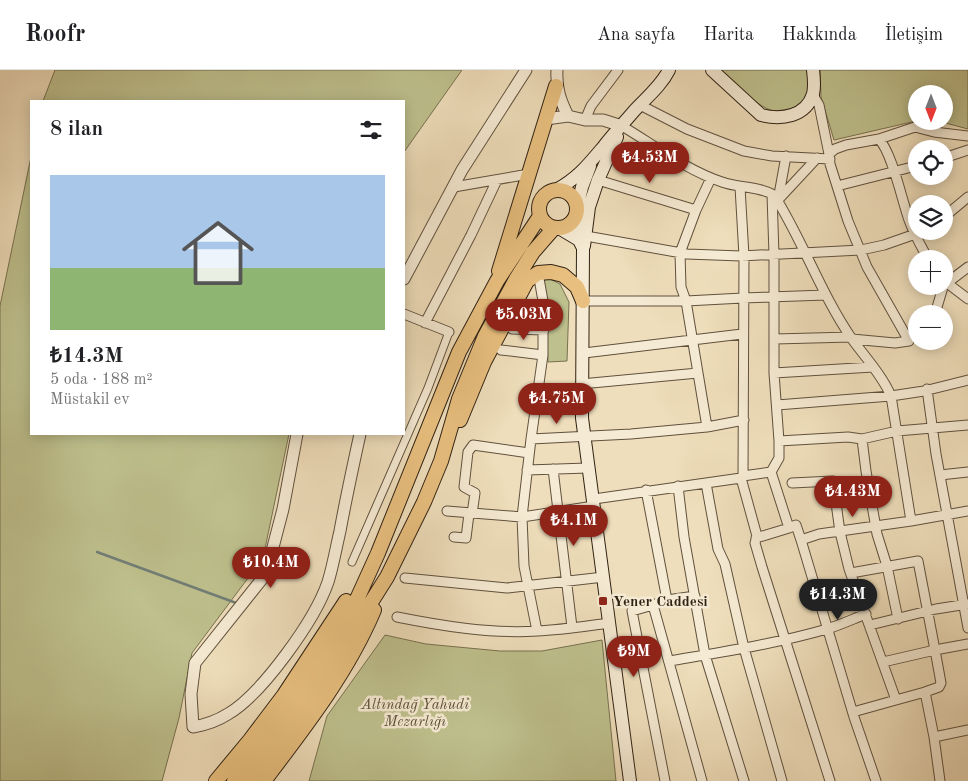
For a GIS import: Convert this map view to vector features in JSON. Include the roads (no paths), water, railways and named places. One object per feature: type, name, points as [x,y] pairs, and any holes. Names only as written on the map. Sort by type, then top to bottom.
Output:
[{"type":"main road","points":[[583,241],[545,224],[540,216],[539,206],[543,197],[569,184],[591,163],[640,105],[664,80],[669,70]]},
{"type":"main road","points":[[712,70],[761,115],[784,118],[805,108],[813,95],[813,70]]},
{"type":"main road","points":[[496,281],[556,86]]},
{"type":"main road","points":[[622,126],[598,180],[589,207],[583,241],[584,353],[581,384],[582,418],[588,468],[630,781]]},
{"type":"main road","points":[[441,461],[459,400],[485,336],[533,252],[557,228],[572,222],[591,163]]},
{"type":"main road","points":[[556,190],[566,192],[576,203],[583,241]]},
{"type":"main road","points":[[248,781],[301,712],[342,638],[459,352],[496,281],[540,216]]},
{"type":"main road","points":[[264,781],[315,712],[357,646],[468,404],[484,362],[527,281],[538,273],[551,272],[567,278],[577,287],[583,301]]},
{"type":"main road","points":[[216,781],[284,695],[378,553]]},
{"type":"main road","points":[[234,781],[285,716],[387,578]]},
{"type":"street","points":[[405,277],[462,170],[526,70]]},
{"type":"street","points":[[557,70],[556,86],[561,103],[568,116]]},
{"type":"street","points":[[585,120],[591,106],[618,70]]},
{"type":"street","points":[[813,95],[819,106],[837,186],[848,220],[867,267],[908,332]]},
{"type":"street","points":[[640,105],[687,129],[744,151],[786,156],[817,158],[830,156],[835,149],[846,145],[879,139],[915,127],[934,132],[968,136]]},
{"type":"street","points":[[546,119],[568,116],[585,120],[603,120],[622,126],[677,160],[711,178],[740,187],[768,192],[775,197],[826,296],[851,338],[884,381],[891,396],[911,521]]},
{"type":"street","points":[[879,139],[883,144],[908,206]]},
{"type":"street","points":[[953,155],[968,150]]},
{"type":"street","points":[[786,156],[775,197],[774,373],[779,458],[772,472],[789,528]]},
{"type":"street","points":[[775,197],[817,158]]},
{"type":"street","points":[[837,186],[908,168]]},
{"type":"street","points":[[454,187],[529,174]]},
{"type":"street","points":[[707,427],[686,301],[681,287],[680,253],[696,210],[711,178]]},
{"type":"street","points":[[425,323],[471,235],[497,180]]},
{"type":"street","points":[[598,180],[696,210]]},
{"type":"street","points":[[740,187],[744,256],[742,477],[756,538],[755,543],[830,781]]},
{"type":"street","points":[[953,210],[968,197]]},
{"type":"street","points":[[583,241],[680,253],[744,256],[861,250],[908,237]]},
{"type":"street","points":[[953,278],[968,267]]},
{"type":"street","points":[[537,631],[524,566],[522,517],[531,438],[544,355],[543,301],[538,273]]},
{"type":"street","points":[[953,290],[968,299]]},
{"type":"street","points":[[583,301],[686,301],[826,296]]},
{"type":"street","points":[[352,562],[428,388],[449,332],[405,314]]},
{"type":"street","points":[[512,329],[544,330]]},
{"type":"street","points":[[584,353],[742,334]]},
{"type":"street","points":[[775,339],[851,338],[895,343],[908,341]]},
{"type":"street","points":[[501,350],[544,355]]},
{"type":"street","points":[[774,373],[873,367]]},
{"type":"street","points":[[581,384],[698,373]]},
{"type":"street","points":[[776,405],[891,396],[924,391],[968,380]]},
{"type":"street","points":[[928,389],[940,475],[966,604],[968,628]]},
{"type":"street","points":[[536,405],[582,403]]},
{"type":"street","points":[[531,438],[631,434],[707,427],[744,420]]},
{"type":"street","points":[[779,441],[848,437],[862,439],[897,431],[968,425]]},
{"type":"street","points":[[297,435],[283,509],[266,574],[195,663],[191,694],[193,727],[206,725],[229,714],[264,683],[301,633],[320,601],[328,582],[334,559],[360,435]]},
{"type":"street","points":[[862,439],[876,526],[898,619]]},
{"type":"street","points":[[454,537],[466,538],[471,514],[475,493],[464,487],[468,452],[473,445],[529,453]]},
{"type":"street","points":[[527,470],[588,468]]},
{"type":"street","points":[[553,469],[572,627]]},
{"type":"street","points":[[447,511],[522,517],[558,511],[646,490],[706,483],[772,472]]},
{"type":"street","points":[[940,475],[968,472]]},
{"type":"street","points":[[792,483],[833,481],[840,532],[851,573],[896,700]]},
{"type":"street","points":[[706,483],[718,549],[725,564],[744,648],[782,781]]},
{"type":"street","points":[[678,486],[684,537],[705,655],[744,781]]},
{"type":"street","points":[[646,490],[668,600]]},
{"type":"street","points":[[801,540],[819,534],[968,511]]},
{"type":"street","points":[[756,538],[796,525],[876,781]]},
{"type":"street","points":[[851,573],[918,560],[941,684],[939,687],[925,692],[853,712]]},
{"type":"street","points":[[958,570],[968,569]]},
{"type":"street","points":[[405,578],[506,588],[604,578]]},
{"type":"street","points":[[665,781],[632,610],[668,600],[695,596]]},
{"type":"street","points":[[870,625],[966,604]]},
{"type":"street","points":[[653,605],[702,781]]},
{"type":"street","points":[[669,661],[785,640],[828,629],[866,614]]},
{"type":"street","points":[[397,618],[505,632],[537,631],[610,623]]},
{"type":"street","points":[[883,662],[968,644]]},
{"type":"street","points":[[925,692],[940,781]]},
{"type":"street","points":[[934,737],[968,730]]},
{"type":"waterway","points":[[97,552],[239,604]]},
{"type":"place","name":"Yener Caddesi","points":[[603,601]]},
{"type":"park label","name":"Altındağ Yahudi Mezarlığı","points":[[415,712]]}]
